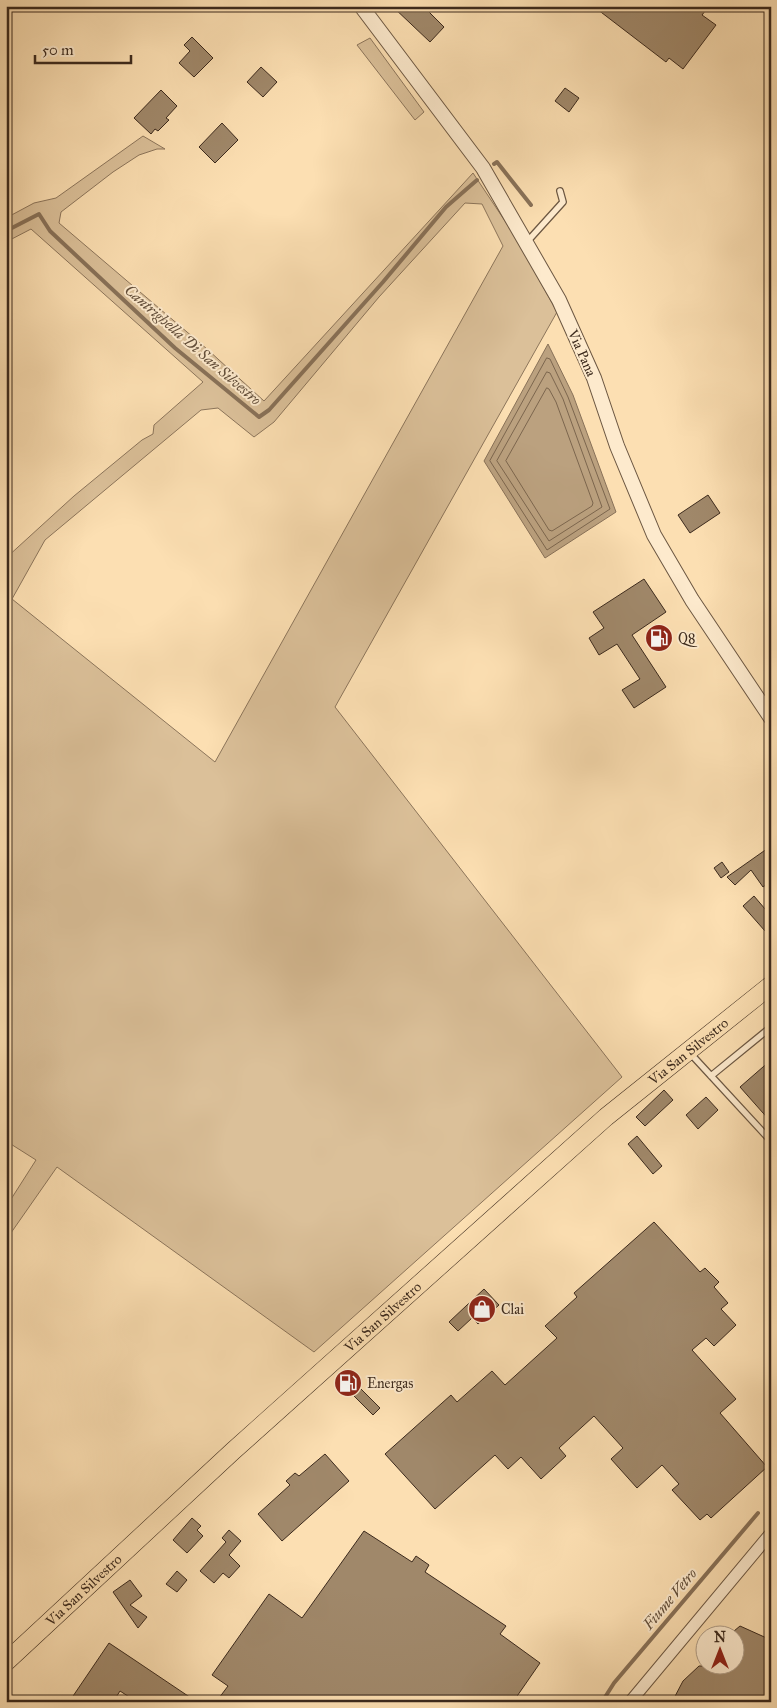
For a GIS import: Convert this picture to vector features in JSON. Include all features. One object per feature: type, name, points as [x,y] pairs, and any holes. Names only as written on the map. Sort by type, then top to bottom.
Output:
[{"type":"main road","name":"Via San Silvestro","points":[[12,1657],[233,1451],[606,1117],[771,985]]},
{"type":"street","name":"Via Pana","points":[[360,6],[483,168],[559,300],[594,378],[617,446],[654,535],[692,600],[771,718]]},
{"type":"street","points":[[630,1702],[771,1533]]},
{"type":"street","points":[[6,1667],[12,1657]]},
{"type":"lane","points":[[526,243],[563,202],[560,191]]},
{"type":"lane","points":[[712,1076],[771,1027]]},
{"type":"lane","points":[[688,1050],[771,1141]]},
{"type":"shaded area","points":[[370,38],[424,112],[415,120],[357,45]]},
{"type":"shaded area","points":[[143,136],[165,149],[157,149],[139,155],[113,172],[61,212],[59,223],[207,349],[264,401],[473,173],[515,236],[557,312],[335,707],[622,1077],[314,1352],[57,1167],[6,1240],[6,1207],[36,1160],[6,1141],[6,558],[74,496],[142,440],[153,434],[154,425],[203,382],[31,229],[6,242],[6,218],[34,203],[56,198]],"holes":[[[465,203],[482,204],[503,246],[215,762],[12,599],[45,540],[201,410],[218,408],[254,437],[274,422],[379,297]]]},
{"type":"water","points":[[548,344],[573,395],[616,512],[545,558],[484,461]]},
{"type":"building","points":[[392,6],[423,6],[444,27],[430,42]]},
{"type":"building","points":[[593,6],[709,6],[702,15],[716,25],[683,69],[669,58],[666,62]]},
{"type":"building","points":[[192,37],[213,58],[194,77],[179,63],[190,51],[184,45]]},
{"type":"building","points":[[261,67],[277,82],[263,97],[247,82]]},
{"type":"building","points":[[565,88],[579,98],[569,112],[555,101]]},
{"type":"building","points":[[161,90],[177,106],[166,118],[169,120],[158,131],[155,129],[151,134],[134,118]]},
{"type":"building","points":[[222,123],[238,140],[215,163],[199,147]]},
{"type":"building","points":[[708,495],[720,513],[690,533],[678,515]]},
{"type":"building","points":[[644,579],[666,612],[632,635],[666,687],[634,708],[622,690],[640,679],[617,644],[599,655],[589,638],[604,628],[593,612]]},
{"type":"building","points":[[771,846],[771,881],[763,887],[751,870],[735,885],[727,877]]},
{"type":"building","points":[[722,862],[729,872],[721,878],[714,868]]},
{"type":"building","points":[[754,896],[771,916],[771,926],[765,931],[743,906]]},
{"type":"building","points":[[771,1060],[771,1122],[740,1087]]},
{"type":"building","points":[[664,1090],[673,1100],[645,1126],[636,1117]]},
{"type":"building","points":[[706,1097],[718,1110],[698,1129],[686,1115]]},
{"type":"building","points":[[637,1136],[662,1166],[653,1174],[628,1144]]},
{"type":"building","points":[[654,1222],[700,1272],[705,1268],[719,1282],[714,1287],[728,1303],[721,1309],[736,1325],[714,1346],[706,1338],[692,1350],[736,1399],[720,1413],[767,1467],[711,1518],[707,1514],[700,1520],[672,1490],[679,1484],[662,1465],[637,1488],[611,1459],[623,1448],[594,1416],[559,1448],[566,1456],[541,1479],[521,1457],[508,1469],[495,1455],[435,1509],[385,1454],[451,1395],[457,1402],[492,1371],[505,1385],[557,1338],[545,1326],[577,1297],[574,1293]]},
{"type":"building","points":[[484,1289],[499,1305],[478,1324],[472,1318],[458,1331],[449,1322]]},
{"type":"building","points":[[349,1374],[357,1382],[356,1384],[380,1408],[373,1415],[349,1391],[347,1392],[339,1384]]},
{"type":"building","points":[[325,1454],[349,1481],[282,1541],[258,1514],[290,1485],[286,1481],[295,1473],[299,1476]]},
{"type":"building","points":[[192,1518],[201,1526],[197,1530],[203,1536],[187,1553],[173,1540]]},
{"type":"building","points":[[229,1530],[241,1541],[229,1555],[240,1566],[229,1578],[223,1573],[214,1583],[200,1571],[226,1542],[222,1538]]},
{"type":"building","points":[[364,1531],[412,1562],[416,1556],[429,1565],[425,1572],[506,1626],[500,1634],[540,1663],[513,1702],[216,1702],[228,1686],[212,1675],[269,1594],[302,1618]]},
{"type":"building","points":[[177,1571],[187,1580],[177,1592],[166,1584]]},
{"type":"building","points":[[130,1580],[142,1596],[130,1605],[147,1617],[138,1628],[113,1592]]},
{"type":"building","points":[[744,1628],[771,1640],[771,1702],[672,1702],[683,1681],[694,1671],[694,1676],[744,1676]]},
{"type":"building","points":[[109,1643],[197,1702],[137,1702],[120,1691],[113,1702],[69,1702]]},
{"type":"waterway","name":"Cantrighella Di San Silvestro","points":[[494,164],[497,162],[531,205]]},
{"type":"waterway","name":"Cantrighella Di San Silvestro","points":[[6,231],[39,214],[50,231],[175,348],[259,417],[269,410],[383,282],[446,207],[477,180]]},
{"type":"waterway","name":"Fiume Vetro","points":[[602,1702],[614,1683],[758,1513]]},
{"type":"place","name":"Q8","points":[[659,638]]},
{"type":"place","name":"Clai","points":[[482,1309]]},
{"type":"place","name":"Energas","points":[[348,1383]]}]
